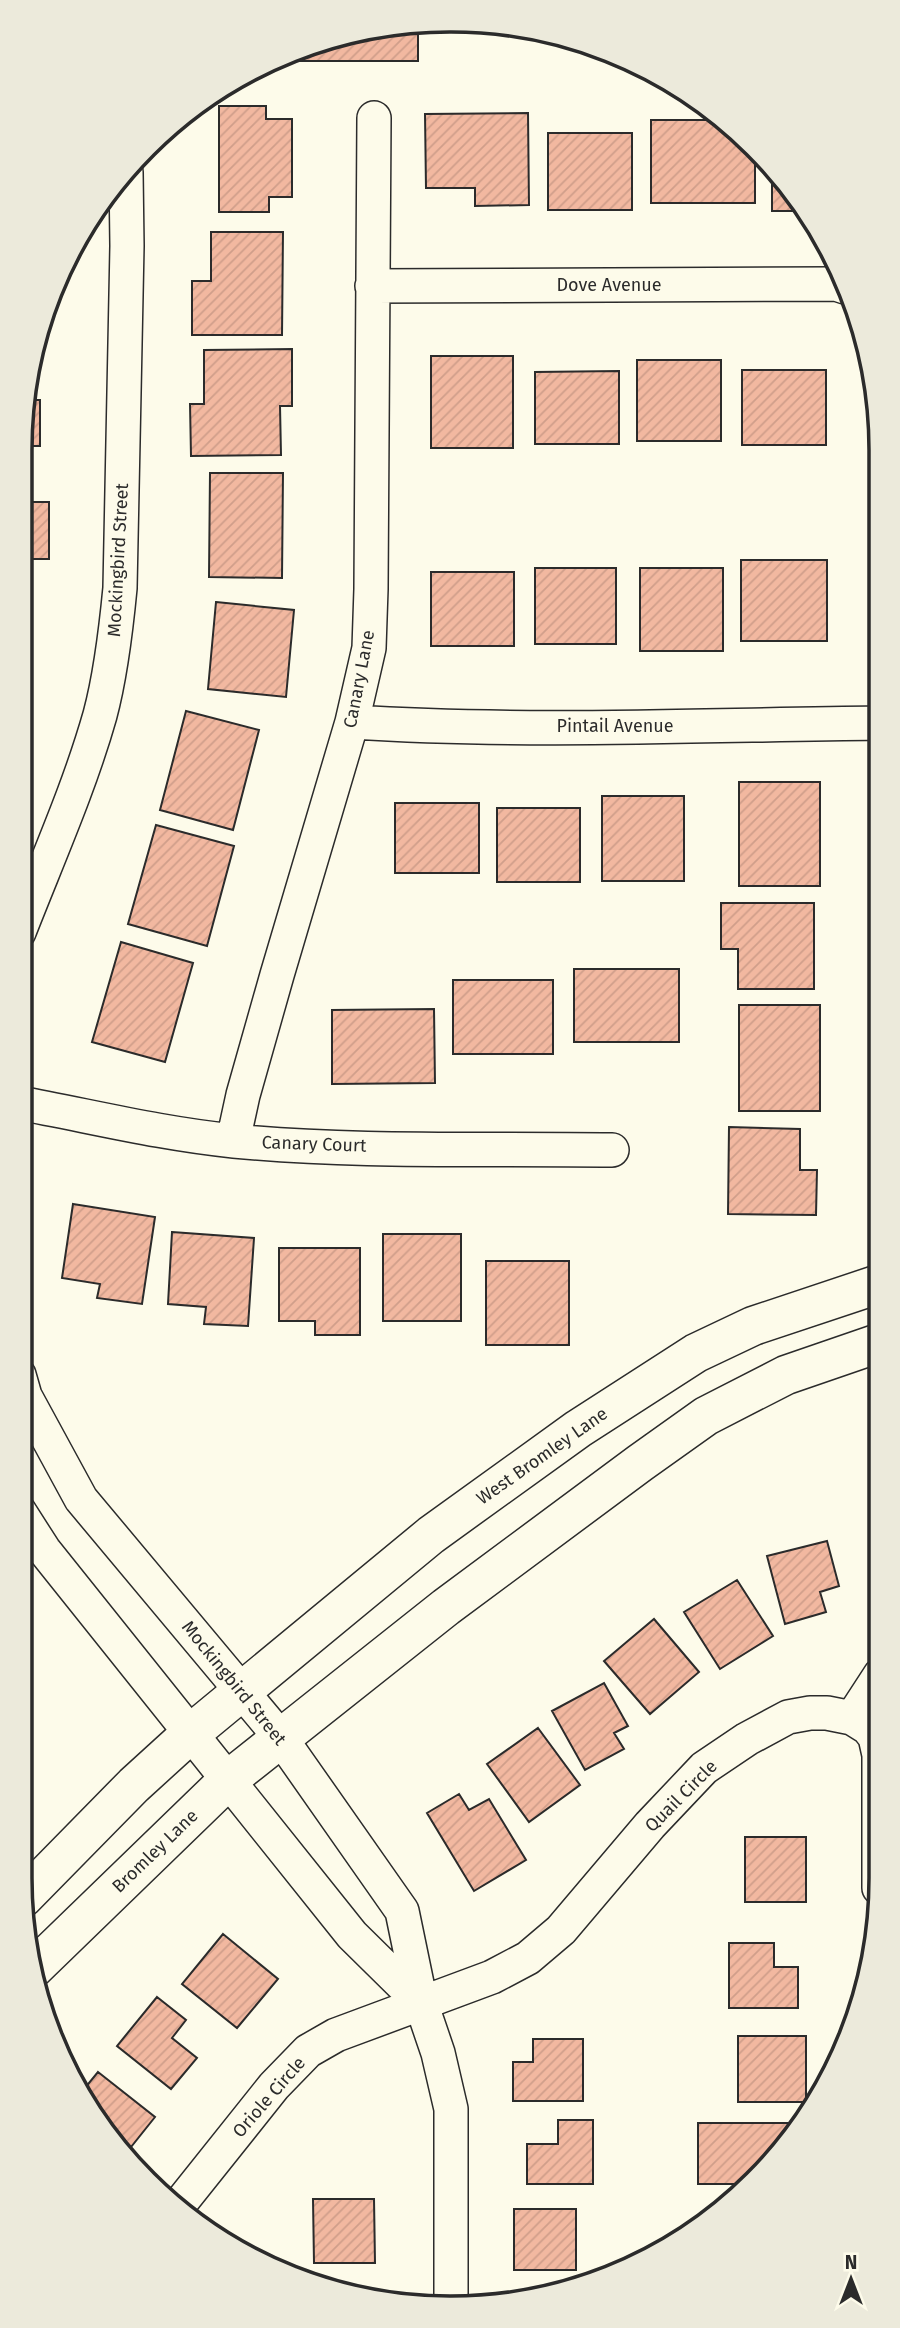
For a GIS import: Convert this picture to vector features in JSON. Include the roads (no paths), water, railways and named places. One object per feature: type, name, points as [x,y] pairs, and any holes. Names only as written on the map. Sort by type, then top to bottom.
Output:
[{"type":"street","name":"Canary Lane","points":[[233,1141],[243,1095],[277,975],[352,722],[369,648],[374,118]]},
{"type":"street","name":"Mockingbird Street","points":[[32,899],[84,765],[100,712],[114,640],[121,574],[126,185]]},
{"type":"street","name":"Dove Avenue","points":[[372,286],[834,284]]},
{"type":"street","name":"Pintail Avenue","points":[[352,722],[418,726],[569,727],[869,723]]},
{"type":"street","name":"Canary Court","points":[[32,1105],[181,1134],[233,1141],[316,1146],[612,1150]]},
{"type":"street","name":"West Bromley Lane","points":[[242,1692],[430,1535],[643,1385],[695,1353],[753,1326],[869,1287]]},
{"type":"street","points":[[280,1737],[446,1607],[706,1416],[786,1375],[869,1346]]},
{"type":"street","name":"Mockingbird Street","points":[[32,1410],[81,1499],[280,1737],[402,1911],[421,2003],[438,2053],[451,2109],[451,2296]]},
{"type":"street","name":"Mockingbird Street","points":[[32,1531],[44,1550],[352,1935],[421,2003]]},
{"type":"street","points":[[32,1889],[134,1785],[190,1734],[242,1692]]},
{"type":"street","points":[[869,1692],[852,1718],[869,1730]]},
{"type":"street","name":"Quail Circle","points":[[421,2003],[492,1977],[528,1958],[561,1930],[650,1825],[704,1768],[747,1739],[788,1717],[827,1713],[852,1718]]},
{"type":"street","name":"Bromley Lane","points":[[40,1962],[228,1780],[280,1737]]},
{"type":"street","name":"Oriole Circle","points":[[182,2200],[274,2087],[308,2051],[337,2035],[421,2003]]}]
